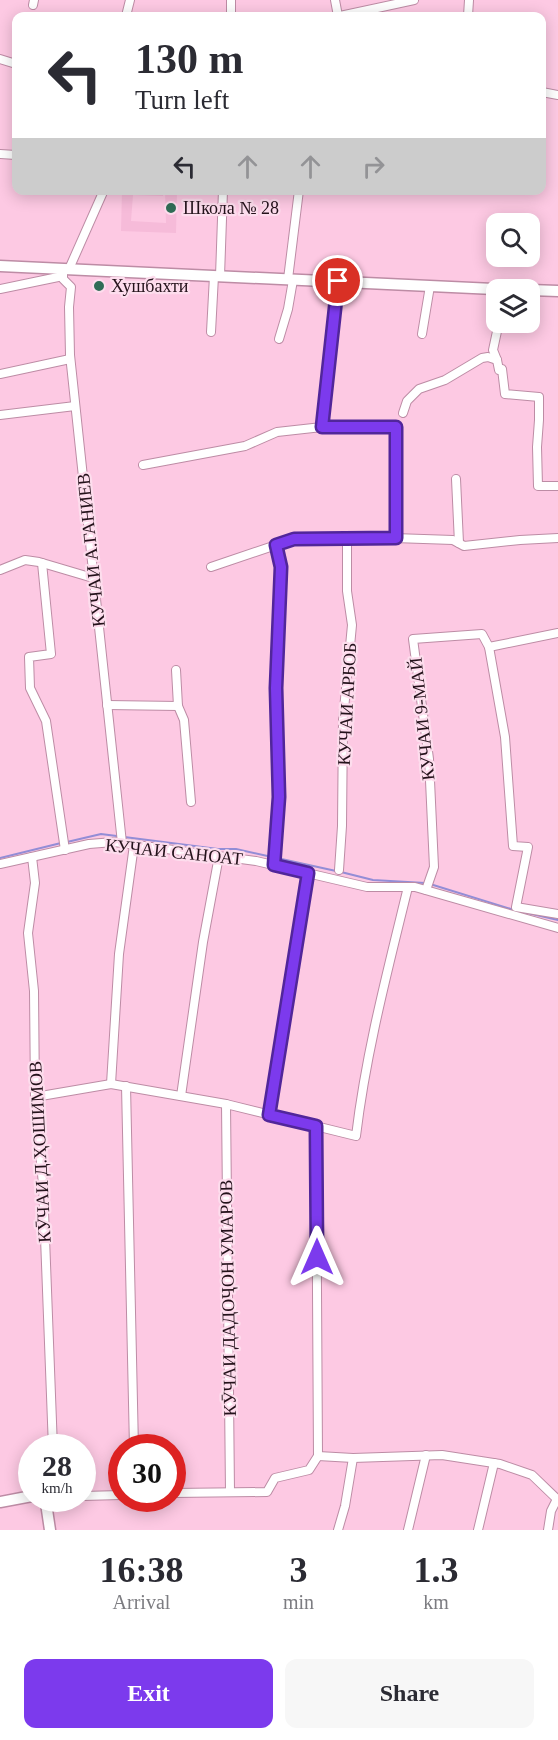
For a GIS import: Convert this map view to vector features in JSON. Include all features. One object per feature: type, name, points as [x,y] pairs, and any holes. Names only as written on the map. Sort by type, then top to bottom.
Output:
[{"type":"street","points":[[358,12],[414,0]]},
{"type":"street","points":[[0,289],[65,271],[102,195]]},
{"type":"street","points":[[211,332],[223,195]]},
{"type":"street","points":[[279,339],[288,309],[298,195]]},
{"type":"street","points":[[0,266],[65,271],[486,288]]},
{"type":"street","name":"КУЧАИ А.ГАНИЕВ","points":[[65,271],[63,279],[71,287],[70,359],[122,839]]},
{"type":"street","points":[[322,427],[338,281]]},
{"type":"street","points":[[422,334],[430,286]]},
{"type":"street","points":[[540,290],[558,291]]},
{"type":"street","points":[[497,333],[493,350],[499,370],[502,369],[505,394],[539,397],[538,486],[558,486]]},
{"type":"street","points":[[403,413],[407,401],[419,389],[445,380],[482,358],[497,360]]},
{"type":"street","points":[[0,374],[70,359]]},
{"type":"street","points":[[0,415],[75,406]]},
{"type":"street","points":[[143,465],[245,446],[277,432],[322,427],[396,427],[396,538]]},
{"type":"street","points":[[456,479],[459,543]]},
{"type":"street","name":"КУЧАИ АРБОБ","points":[[339,870],[342,826],[343,720],[352,625],[347,591],[347,538]]},
{"type":"street","points":[[211,567],[294,539],[453,540],[464,546],[558,538]]},
{"type":"street","points":[[274,860],[279,797],[276,688],[281,567],[276,545]]},
{"type":"street","points":[[0,570],[25,560],[93,578]]},
{"type":"street","points":[[42,563],[51,654],[29,657],[30,688],[46,721],[64,845]]},
{"type":"street","points":[[558,633],[489,647],[505,737],[513,846],[528,847],[516,907],[558,914]]},
{"type":"street","name":"КУЧАИ 9-МАЙ","points":[[427,886],[434,867],[429,759],[413,639],[482,634],[489,647]]},
{"type":"street","points":[[176,670],[178,706],[184,720],[190,802]]},
{"type":"street","points":[[107,705],[178,706]]},
{"type":"street","name":"КУЧАИ САНОАТ","points":[[0,864],[32,857],[64,845],[114,842],[122,839],[134,845],[219,856],[274,860],[308,873],[367,887],[427,886],[558,928]]},
{"type":"street","points":[[111,1084],[119,954],[134,845]]},
{"type":"street","points":[[181,1096],[203,942],[219,856]]},
{"type":"street","name":"КӮЧАИ Д.ҲОШИМОВ","points":[[32,857],[35,883],[28,933],[34,991],[35,1097],[44,1185],[52,1434]]},
{"type":"street","points":[[269,1115],[308,873]]},
{"type":"street","points":[[35,1097],[111,1084],[226,1104],[356,1136],[360,1103],[380,1001],[408,887]]},
{"type":"street","points":[[126,1086],[134,1434]]},
{"type":"street","name":"КӮЧАИ ДАДОҶОН УМАРОВ","points":[[226,1104],[230,1492]]},
{"type":"street","points":[[186,1493],[267,1491],[275,1478],[309,1470],[318,1456],[316,1126]]},
{"type":"street","points":[[408,1530],[426,1455]]},
{"type":"street","points":[[318,1456],[353,1458],[442,1455],[494,1462],[532,1475],[558,1499],[551,1511],[548,1530]]},
{"type":"street","points":[[338,1530],[345,1506],[353,1458]]},
{"type":"street","points":[[478,1530],[494,1462]]},
{"type":"street","points":[[0,1502],[18,1499]]},
{"type":"street","points":[[48,1512],[50,1530]]},
{"type":"shaded area","name":"Школа № 28","points":[[122,195],[133,195],[131,221],[166,223],[165,195],[177,195],[176,233],[121,231]]},
{"type":"waterway","points":[[67,842],[101,834],[218,849],[236,849],[272,857]]},
{"type":"waterway","points":[[0,858],[61,843]]},
{"type":"waterway","points":[[277,858],[336,871]]},
{"type":"waterway","points":[[341,872],[373,880],[425,883]]},
{"type":"waterway","points":[[430,884],[514,910]]},
{"type":"waterway","points":[[519,911],[558,920]]},
{"type":"place","name":"Школа № 28","points":[[171,208]]},
{"type":"place","name":"Хушбахти","points":[[99,286]]},
{"type":"route","points":[[317,1257],[316,1126],[269,1115],[308,873],[274,865],[279,797],[276,688],[281,567],[276,545],[294,539],[396,538],[396,427],[322,427],[338,281]]}]
